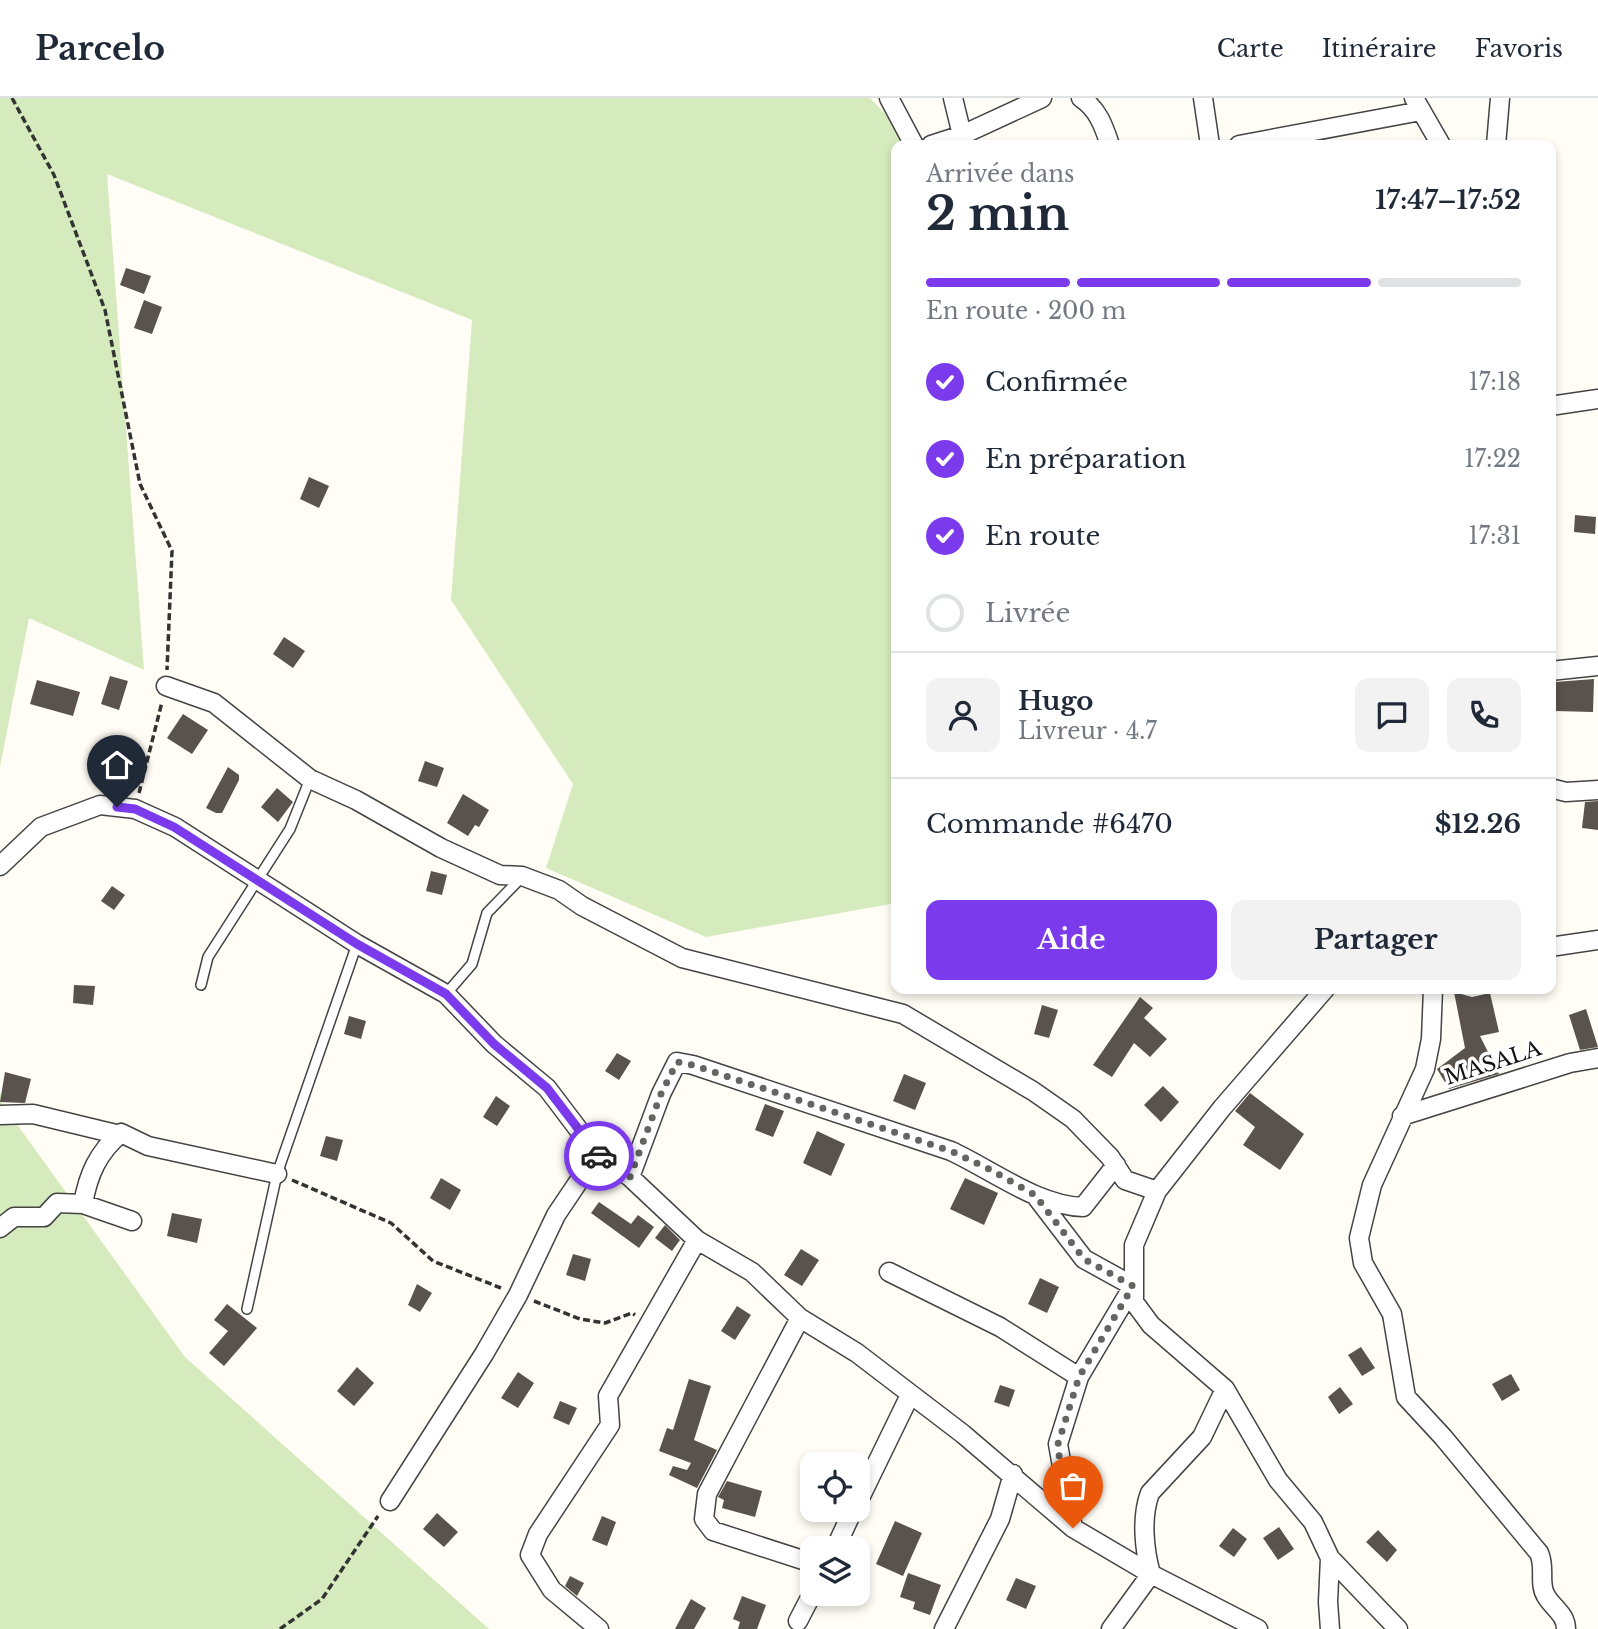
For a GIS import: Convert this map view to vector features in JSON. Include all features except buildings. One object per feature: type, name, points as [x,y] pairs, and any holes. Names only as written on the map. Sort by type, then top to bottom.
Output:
[{"type":"street","points":[[889,98],[911,140]]},
{"type":"street","points":[[953,98],[962,135]]},
{"type":"street","points":[[946,140],[1042,98]]},
{"type":"street","points":[[1081,98],[1089,103],[1103,124],[1108,140]]},
{"type":"street","points":[[1203,98],[1209,140]]},
{"type":"street","points":[[1496,140],[1500,98]]},
{"type":"street","points":[[1313,139],[1417,104],[1438,140]]},
{"type":"street","points":[[1556,405],[1598,399]]},
{"type":"street","points":[[1556,670],[1598,666]]},
{"type":"street","points":[[166,686],[214,703],[310,779],[500,876],[522,876],[559,890],[582,906],[682,958],[903,1014],[1053,1105],[1073,1119],[1116,1165],[1125,1180],[1157,1191]]},
{"type":"street","points":[[1556,790],[1566,792],[1598,790]]},
{"type":"street","points":[[0,866],[41,827],[100,805],[135,809],[174,827],[357,944],[446,994],[494,1044],[547,1088],[597,1154],[630,1177],[697,1240],[752,1272],[800,1318],[857,1353],[1013,1474],[1073,1528],[1249,1627]]},
{"type":"street","points":[[1556,946],[1598,940]]},
{"type":"street","points":[[1321,994],[1222,1108],[1157,1191],[1134,1245],[1133,1302],[1151,1325],[1225,1388],[1278,1480],[1313,1522],[1330,1558],[1398,1629]]},
{"type":"street","points":[[1433,994],[1431,1039],[1425,1069],[1372,1185],[1363,1217],[1359,1238],[1363,1263],[1392,1314],[1406,1397],[1443,1437],[1539,1553],[1544,1562],[1542,1584],[1546,1597],[1562,1615],[1566,1629]]},
{"type":"street","name":"MASALA","points":[[1402,1116],[1570,1063],[1598,1058]]},
{"type":"street","points":[[630,1177],[661,1094],[677,1062],[951,1151],[1035,1195],[1069,1207],[1083,1207],[1116,1165]]},
{"type":"street","points":[[0,1115],[33,1114],[120,1135],[149,1146],[277,1174]]},
{"type":"street","points":[[83,1204],[88,1176],[112,1141],[120,1135]]},
{"type":"street","points":[[390,1501],[518,1295],[556,1215],[597,1154]]},
{"type":"street","points":[[1035,1195],[1084,1259],[1133,1286]]},
{"type":"street","points":[[0,1227],[14,1217],[44,1217],[57,1203],[83,1204],[132,1221]]},
{"type":"street","points":[[600,1629],[552,1590],[530,1555],[538,1534],[610,1425],[608,1396],[697,1240]]},
{"type":"street","points":[[889,1272],[1000,1327],[1079,1377]]},
{"type":"street","points":[[1073,1528],[1061,1475],[1058,1444],[1079,1377],[1133,1286]]},
{"type":"street","points":[[800,1318],[707,1494],[704,1519],[713,1531],[800,1559]]},
{"type":"street","points":[[1151,1574],[1144,1552],[1146,1504],[1150,1493],[1202,1437],[1225,1388]]},
{"type":"street","points":[[870,1477],[910,1395]]},
{"type":"street","points":[[944,1629],[1000,1520],[1013,1474]]},
{"type":"street","points":[[1330,1558],[1330,1629]]},
{"type":"street","points":[[1111,1629],[1151,1574]]},
{"type":"street","points":[[798,1621],[806,1606]]},
{"type":"lane","points":[[201,985],[208,957],[290,830],[310,779]]},
{"type":"lane","points":[[446,994],[472,964],[487,913],[522,876]]},
{"type":"lane","points":[[247,1309],[277,1174],[357,944]]},
{"type":"path","points":[[12,98],[54,175],[105,310],[140,484],[172,551],[166,686],[135,809]]},
{"type":"path","points":[[277,1174],[391,1223],[433,1261],[580,1319],[605,1323],[632,1313],[648,1325]]},
{"type":"path","points":[[280,1629],[322,1599],[355,1546],[390,1501]]},
{"type":"green space","points":[[0,98],[870,98],[910,140],[891,140],[891,904],[706,937],[546,868],[573,784],[451,600],[472,320],[107,174],[144,670],[29,618],[0,767]]},
{"type":"green space","points":[[0,1091],[3,1105],[185,1357],[489,1629],[0,1629]]},
{"type":"way so far","points":[[599,1156],[630,1177],[661,1094],[677,1062],[951,1151],[1035,1195],[1084,1259],[1133,1286],[1079,1377],[1058,1444],[1061,1475],[1073,1528]]},
{"type":"route","points":[[117,807],[135,809],[174,827],[357,944],[446,994],[494,1044],[547,1088],[599,1156]]}]
